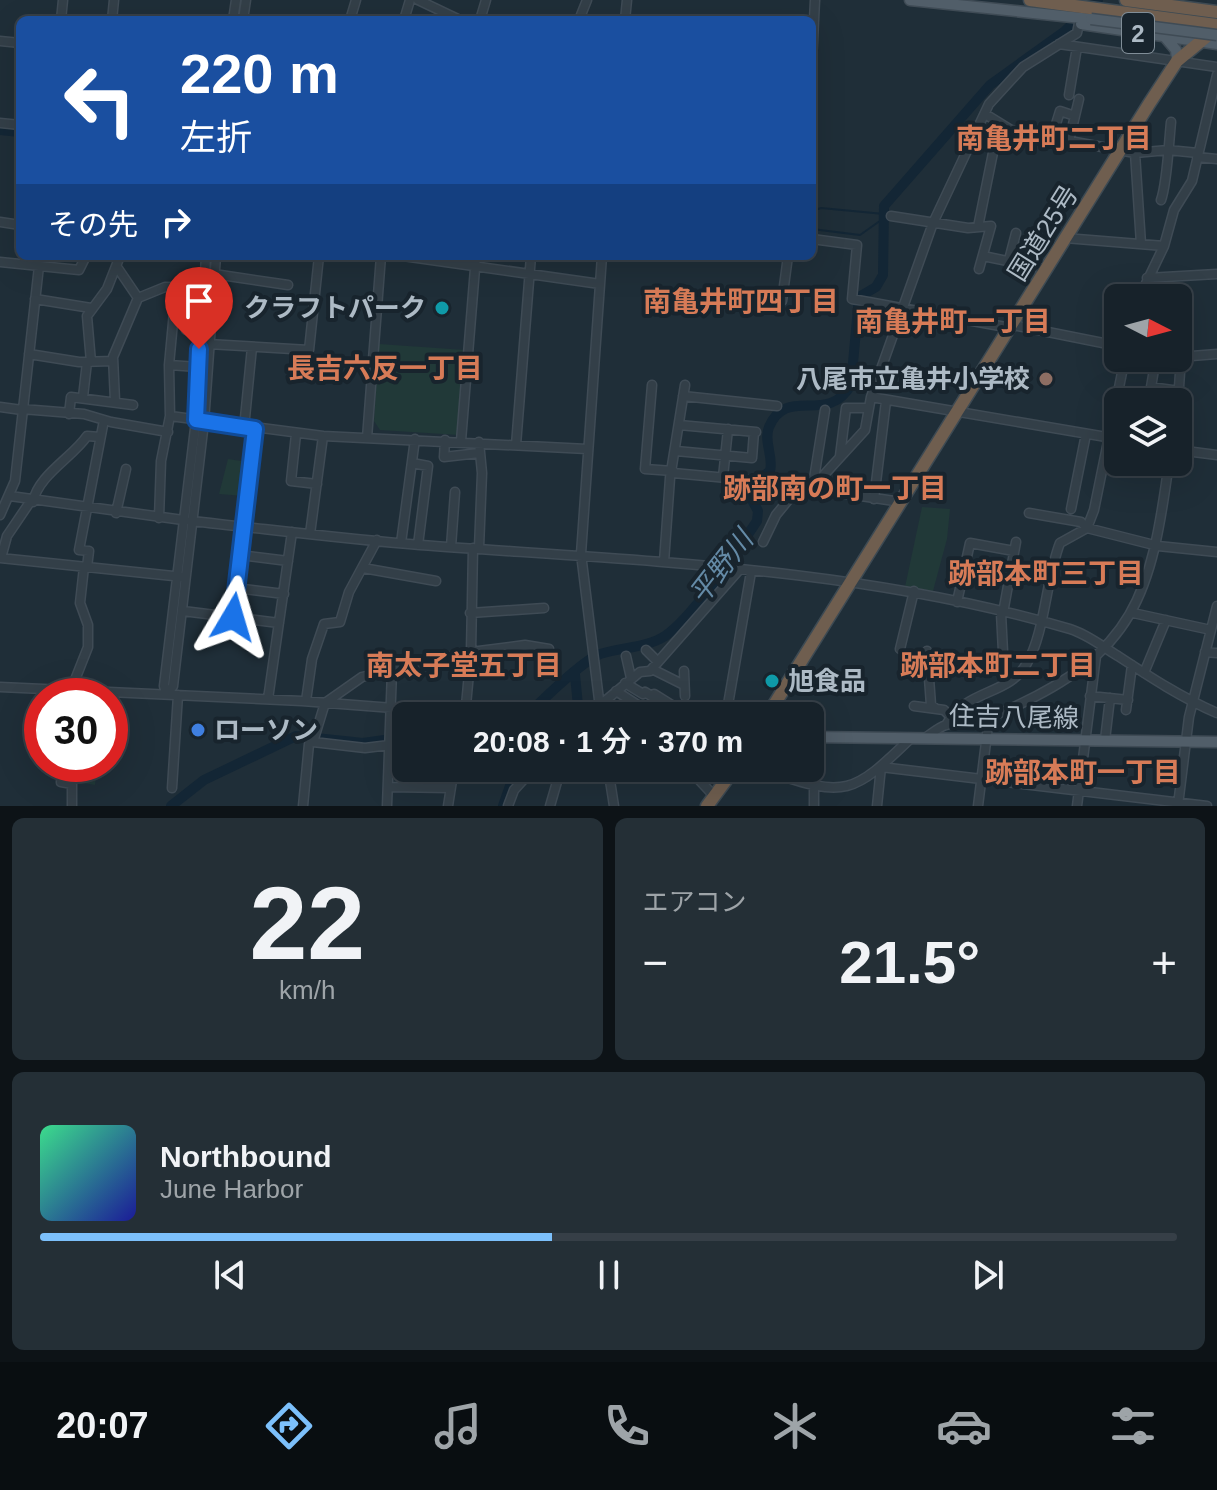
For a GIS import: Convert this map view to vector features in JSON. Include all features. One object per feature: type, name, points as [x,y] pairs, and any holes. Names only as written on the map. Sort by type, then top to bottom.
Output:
[{"type":"highway","points":[[1030,0],[1217,26]]},
{"type":"highway","points":[[1126,0],[1217,12]]},
{"type":"highway","name":"国道25号","points":[[776,702],[1177,61],[1217,26]]},
{"type":"highway","points":[[711,801],[725,782]]},
{"type":"main road","name":"2","points":[[910,0],[1217,35]]},
{"type":"main road","name":"2","points":[[1056,16],[1079,23],[1217,44]]},
{"type":"main road","points":[[1165,37],[1176,50],[1177,61]]},
{"type":"main road","name":"住吉八尾線","points":[[824,737],[1217,742]]},
{"type":"street","points":[[418,0],[452,16]]},
{"type":"street","points":[[812,488],[865,430],[871,397],[933,223],[985,114],[1014,76],[1077,33],[1079,23]]},
{"type":"street","points":[[1059,44],[1217,67]]},
{"type":"street","points":[[1069,95],[1077,47]]},
{"type":"street","points":[[1145,284],[1164,246],[1174,210],[1192,181],[1217,75]]},
{"type":"street","points":[[1069,141],[1079,99]]},
{"type":"street","points":[[1207,108],[1217,110]]},
{"type":"street","points":[[1052,137],[1060,111],[1075,116]]},
{"type":"street","points":[[985,114],[1011,130],[1135,153],[1168,150],[1217,159]]},
{"type":"street","points":[[1161,200],[1165,189],[1163,172],[1171,122]]},
{"type":"street","points":[[978,227],[999,123]]},
{"type":"street","points":[[1135,153],[1141,244]]},
{"type":"street","points":[[891,216],[933,223],[991,226],[979,269]]},
{"type":"street","points":[[1009,260],[1016,233]]},
{"type":"street","points":[[1065,238],[1164,246]]},
{"type":"street","points":[[816,240],[857,245],[852,299],[1104,343]]},
{"type":"street","points":[[983,256],[1046,269]]},
{"type":"street","points":[[0,262],[79,270],[84,260]]},
{"type":"street","points":[[83,397],[89,362],[86,321],[91,308],[107,289],[119,260]]},
{"type":"street","points":[[200,421],[198,367],[206,260]]},
{"type":"street","points":[[167,694],[164,686],[200,421],[216,260]]},
{"type":"street","points":[[208,344],[309,350],[319,260]]},
{"type":"street","points":[[367,438],[381,260]]},
{"type":"street","points":[[432,260],[600,284]]},
{"type":"street","points":[[461,441],[476,260]]},
{"type":"street","points":[[516,445],[531,260]]},
{"type":"street","points":[[600,702],[586,554],[587,449],[602,260]]},
{"type":"street","points":[[782,301],[787,260]]},
{"type":"street","points":[[0,515],[15,481],[39,266]]},
{"type":"street","points":[[117,267],[138,298]]},
{"type":"street","points":[[214,274],[288,285]]},
{"type":"street","points":[[1147,278],[1217,274]]},
{"type":"street","points":[[115,401],[113,361],[138,298],[159,288],[203,288]]},
{"type":"street","points":[[159,518],[161,461],[170,416],[169,365],[175,301],[172,288]]},
{"type":"street","points":[[35,299],[91,308]]},
{"type":"street","points":[[200,331],[186,330],[188,310],[202,308]]},
{"type":"street","points":[[244,428],[252,347]]},
{"type":"street","points":[[29,354],[89,362],[113,361]]},
{"type":"street","points":[[1192,357],[1217,354]]},
{"type":"street","points":[[169,365],[198,367]]},
{"type":"street","points":[[1154,372],[1151,387],[1158,388]]},
{"type":"street","points":[[652,385],[645,469],[812,488],[902,502]]},
{"type":"street","points":[[664,562],[685,385]]},
{"type":"street","points":[[683,396],[777,406]]},
{"type":"street","points":[[69,414],[71,397],[133,405]]},
{"type":"street","points":[[871,397],[1104,437]]},
{"type":"street","points":[[874,499],[886,401]]},
{"type":"street","points":[[0,407],[69,414],[168,432]]},
{"type":"street","points":[[840,456],[846,408],[868,408]]},
{"type":"street","points":[[812,488],[825,410]]},
{"type":"street","points":[[170,416],[296,434],[587,449]]},
{"type":"street","points":[[75,678],[88,647],[88,625],[80,603],[89,551],[79,550],[104,420]]},
{"type":"street","points":[[676,451],[752,458],[756,432],[679,425]]},
{"type":"street","points":[[233,617],[255,429]]},
{"type":"street","points":[[723,477],[728,429]]},
{"type":"street","points":[[296,434],[291,481],[317,484]]},
{"type":"street","points":[[1071,509],[1086,434]]},
{"type":"street","points":[[100,437],[87,436],[35,492],[32,502],[7,536],[0,558],[188,578]]},
{"type":"street","points":[[310,534],[323,436]]},
{"type":"street","points":[[401,543],[415,439]]},
{"type":"street","points":[[445,440],[444,457],[479,453]]},
{"type":"street","points":[[466,702],[482,473],[479,442]]},
{"type":"street","points":[[1192,452],[1217,455]]},
{"type":"street","points":[[412,463],[428,466],[418,545]]},
{"type":"street","points":[[116,513],[126,469]]},
{"type":"street","points":[[925,738],[949,721],[966,701],[1011,681],[1027,664],[1060,543],[1087,528],[1104,472]]},
{"type":"street","points":[[927,651],[931,705],[949,721],[989,718],[1044,694],[1096,655],[1133,613],[1158,546],[1167,476]]},
{"type":"street","points":[[763,542],[772,521],[799,487]]},
{"type":"street","points":[[451,547],[455,492]]},
{"type":"street","points":[[5,501],[418,545],[586,554],[914,591],[1075,631],[1217,713]]},
{"type":"street","points":[[1029,513],[1081,522],[1087,528],[1158,546],[1217,552]]},
{"type":"street","points":[[762,517],[772,521]]},
{"type":"street","points":[[167,694],[173,686],[188,578],[187,521]]},
{"type":"street","points":[[268,699],[292,532]]},
{"type":"street","points":[[306,701],[312,659],[324,624],[340,622],[349,592],[377,540]]},
{"type":"street","points":[[957,602],[970,543],[1015,546],[1002,613],[1003,652]]},
{"type":"street","points":[[240,555],[288,561]]},
{"type":"street","points":[[363,568],[436,581]]},
{"type":"street","points":[[603,702],[628,681],[655,666],[739,570]]},
{"type":"street","points":[[728,702],[751,572]]},
{"type":"street","points":[[236,588],[284,594]]},
{"type":"street","points":[[900,649],[914,591]]},
{"type":"street","points":[[1178,804],[1192,701],[1217,606]]},
{"type":"street","points":[[470,613],[544,608]]},
{"type":"street","points":[[183,611],[279,623]]},
{"type":"street","points":[[1133,613],[1211,630]]},
{"type":"street","points":[[1144,673],[1166,620]]},
{"type":"street","points":[[303,806],[309,744],[313,742],[325,703],[362,677],[471,652],[525,645],[549,649]]},
{"type":"street","points":[[646,650],[655,666],[684,685]]},
{"type":"street","points":[[1205,652],[1217,653]]},
{"type":"street","points":[[1077,806],[1096,655]]},
{"type":"street","points":[[626,656],[628,681],[643,694],[656,691],[669,702]]},
{"type":"street","points":[[1126,710],[1132,665]]},
{"type":"street","points":[[387,806],[392,671]]},
{"type":"street","points":[[684,671],[685,696]]},
{"type":"street","points":[[0,687],[24,689]]},
{"type":"street","points":[[616,691],[633,702]]},
{"type":"street","points":[[128,694],[391,708]]},
{"type":"street","points":[[172,788],[178,695]]},
{"type":"street","points":[[1090,696],[1128,700]]},
{"type":"street","points":[[1105,740],[1110,698]]},
{"type":"street","points":[[914,706],[935,708]]},
{"type":"street","points":[[978,806],[989,718]]},
{"type":"street","points":[[799,782],[814,787],[852,785],[881,767],[910,739]]},
{"type":"street","points":[[313,742],[365,748],[391,745]]},
{"type":"street","points":[[881,767],[1207,806]]},
{"type":"street","points":[[877,806],[881,767]]},
{"type":"street","points":[[61,782],[72,784],[72,806]]},
{"type":"street","points":[[448,806],[451,782]]},
{"type":"street","points":[[508,806],[520,782]]},
{"type":"street","points":[[550,806],[557,782]]},
{"type":"street","points":[[610,782],[614,806]]},
{"type":"street","points":[[698,782],[711,801]]},
{"type":"street","points":[[388,787],[450,788]]},
{"type":"street","points":[[814,787],[814,806]]},
{"type":"green space","points":[[379,344],[465,350],[459,435],[380,430],[374,421]]},
{"type":"green space","points":[[228,459],[248,462],[244,496],[219,494]]},
{"type":"green space","points":[[922,507],[950,509],[947,539],[933,591],[905,587]]},
{"type":"waterway","name":"平野川","points":[[541,702],[592,658],[665,636],[701,599],[757,521],[758,511],[746,489],[770,471],[767,432],[777,415],[786,408],[831,403],[851,385],[859,297],[876,287],[883,275],[884,206],[990,85],[1065,31],[1098,0]]},
{"type":"waterway","points":[[0,130],[16,132]]},
{"type":"waterway","points":[[816,210],[884,214]]},
{"type":"waterway","points":[[816,230],[860,235],[884,218]]},
{"type":"waterway","name":"平野川","points":[[575,675],[578,702]]},
{"type":"waterway","points":[[171,806],[204,780],[296,736],[363,743],[392,739]]},
{"type":"waterway","name":"平野川","points":[[503,806],[514,782]]},
{"type":"place","name":"クラフトパーク","points":[[442,308]]},
{"type":"place","name":"八尾市立亀井小学校","points":[[1046,379]]},
{"type":"place","name":"旭食品","points":[[772,681]]},
{"type":"place","name":"ローソン","points":[[198,730]]},
{"type":"district","name":"南亀井町二丁目","points":[[1054,138]]},
{"type":"district","name":"南亀井町四丁目","points":[[741,301]]},
{"type":"district","name":"南亀井町一丁目","points":[[953,321]]},
{"type":"district","name":"長吉六反一丁目","points":[[385,368]]},
{"type":"district","name":"跡部南の町一丁目","points":[[835,488]]},
{"type":"district","name":"跡部本町三丁目","points":[[1046,573]]},
{"type":"district","name":"南太子堂五丁目","points":[[464,665]]},
{"type":"district","name":"跡部本町二丁目","points":[[998,665]]},
{"type":"district","name":"跡部本町一丁目","points":[[1083,772]]},
{"type":"route","points":[[199,349],[196,420],[255,429],[233,617]]}]
